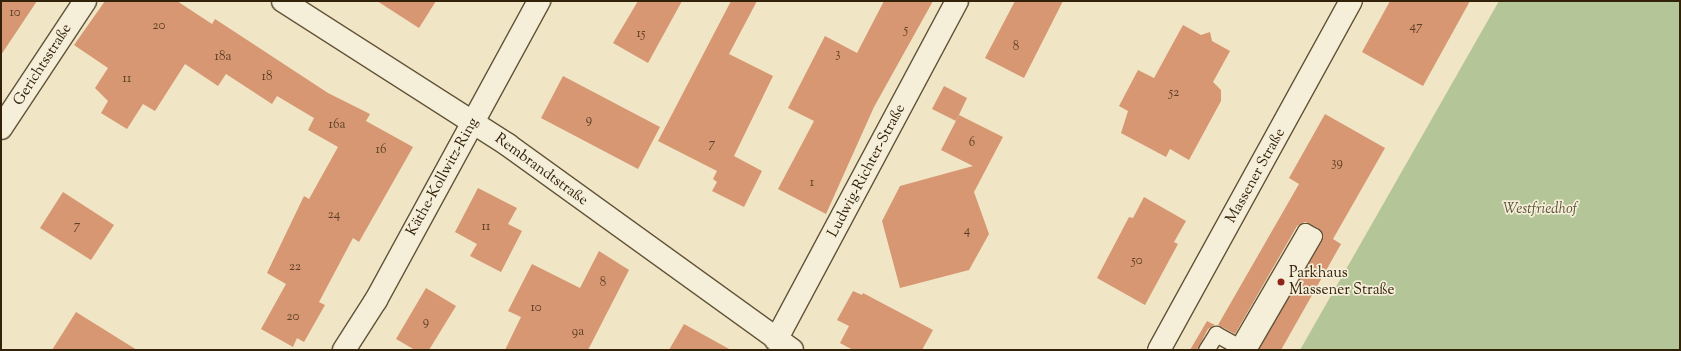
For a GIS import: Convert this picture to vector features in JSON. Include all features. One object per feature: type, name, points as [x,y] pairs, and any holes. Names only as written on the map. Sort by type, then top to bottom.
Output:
[{"type":"street","name":"Gerichtsstraße","points":[[1,128],[85,1]]},
{"type":"street","name":"Rembrandtstraße","points":[[283,1],[474,122],[784,345]]},
{"type":"street","name":"Käthe-Kollwitz-Ring","points":[[344,350],[376,300],[539,1]]},
{"type":"street","name":"Ludwig-Richter-Straße","points":[[784,345],[957,1]]},
{"type":"street","name":"Massener Straße","points":[[1159,350],[1351,1]]},
{"type":"lane","points":[[1206,350],[1216,334],[1238,346],[1305,232],[1314,236],[1248,350]]},
{"type":"green space","name":"Westfriedhof","points":[[1499,1],[1680,1],[1680,350],[1300,350]]},
{"type":"building","points":[[1,1],[37,1],[1,55]]},
{"type":"building","points":[[105,1],[177,1],[212,24],[215,19],[328,93],[370,114],[366,121],[413,147],[359,242],[353,238],[319,302],[325,305],[304,342],[297,338],[293,347],[261,329],[286,284],[267,273],[304,196],[309,199],[338,147],[308,130],[314,118],[277,96],[272,104],[226,74],[218,86],[185,64],[155,111],[143,104],[127,129],[101,113],[108,101],[95,88],[108,68],[74,45]]},
{"type":"building","points":[[377,1],[436,1],[419,28]]},
{"type":"building","points":[[638,1],[682,1],[648,63],[613,43]]},
{"type":"building","points":[[731,1],[757,1],[729,54],[773,76],[734,156],[762,171],[744,207],[712,191],[717,182],[713,179],[717,171],[658,141]]},
{"type":"building","points":[[884,1],[933,1],[874,107],[826,214],[778,189],[814,121],[788,108],[825,36],[857,53]]},
{"type":"building","points":[[1015,1],[1063,1],[1024,78],[985,58]]},
{"type":"building","points":[[1390,1],[1470,1],[1423,86],[1362,52]]},
{"type":"building","points":[[1183,25],[1201,35],[1210,32],[1212,41],[1230,51],[1213,82],[1221,90],[1221,101],[1189,160],[1170,149],[1166,157],[1121,133],[1128,111],[1119,106],[1138,70],[1154,78]]},
{"type":"building","points":[[563,76],[660,127],[638,169],[541,118]]},
{"type":"building","points":[[944,86],[967,98],[956,121],[932,109]]},
{"type":"building","points":[[1325,114],[1385,148],[1333,239],[1341,244],[1281,350],[1258,350],[1322,241],[1318,228],[1305,222],[1297,226],[1235,334],[1218,325],[1299,184],[1289,178]]},
{"type":"building","points":[[959,115],[1003,137],[974,192],[989,234],[969,270],[900,288],[882,221],[900,186],[973,166],[941,150]]},
{"type":"building","points":[[478,188],[517,208],[508,224],[522,231],[501,272],[470,256],[477,244],[455,232]]},
{"type":"building","points":[[63,192],[114,225],[91,260],[40,228]]},
{"type":"building","points":[[1144,197],[1186,221],[1174,242],[1178,244],[1145,305],[1097,278],[1129,217],[1133,218]]},
{"type":"building","points":[[599,251],[629,270],[588,350],[505,350],[521,317],[508,311],[532,264],[580,288]]},
{"type":"building","points":[[426,288],[456,306],[429,350],[415,350],[396,339]]},
{"type":"building","points":[[853,291],[862,295],[863,293],[933,330],[922,350],[853,350],[840,343],[849,326],[837,320]]},
{"type":"building","points":[[76,312],[137,350],[52,350]]},
{"type":"building","points":[[1207,321],[1215,325],[1208,329],[1197,350],[1190,350]]},
{"type":"building","points":[[684,324],[731,350],[669,350]]},
{"type":"place","name":"Parkhaus Massener Straße","points":[[1281,282]]}]
